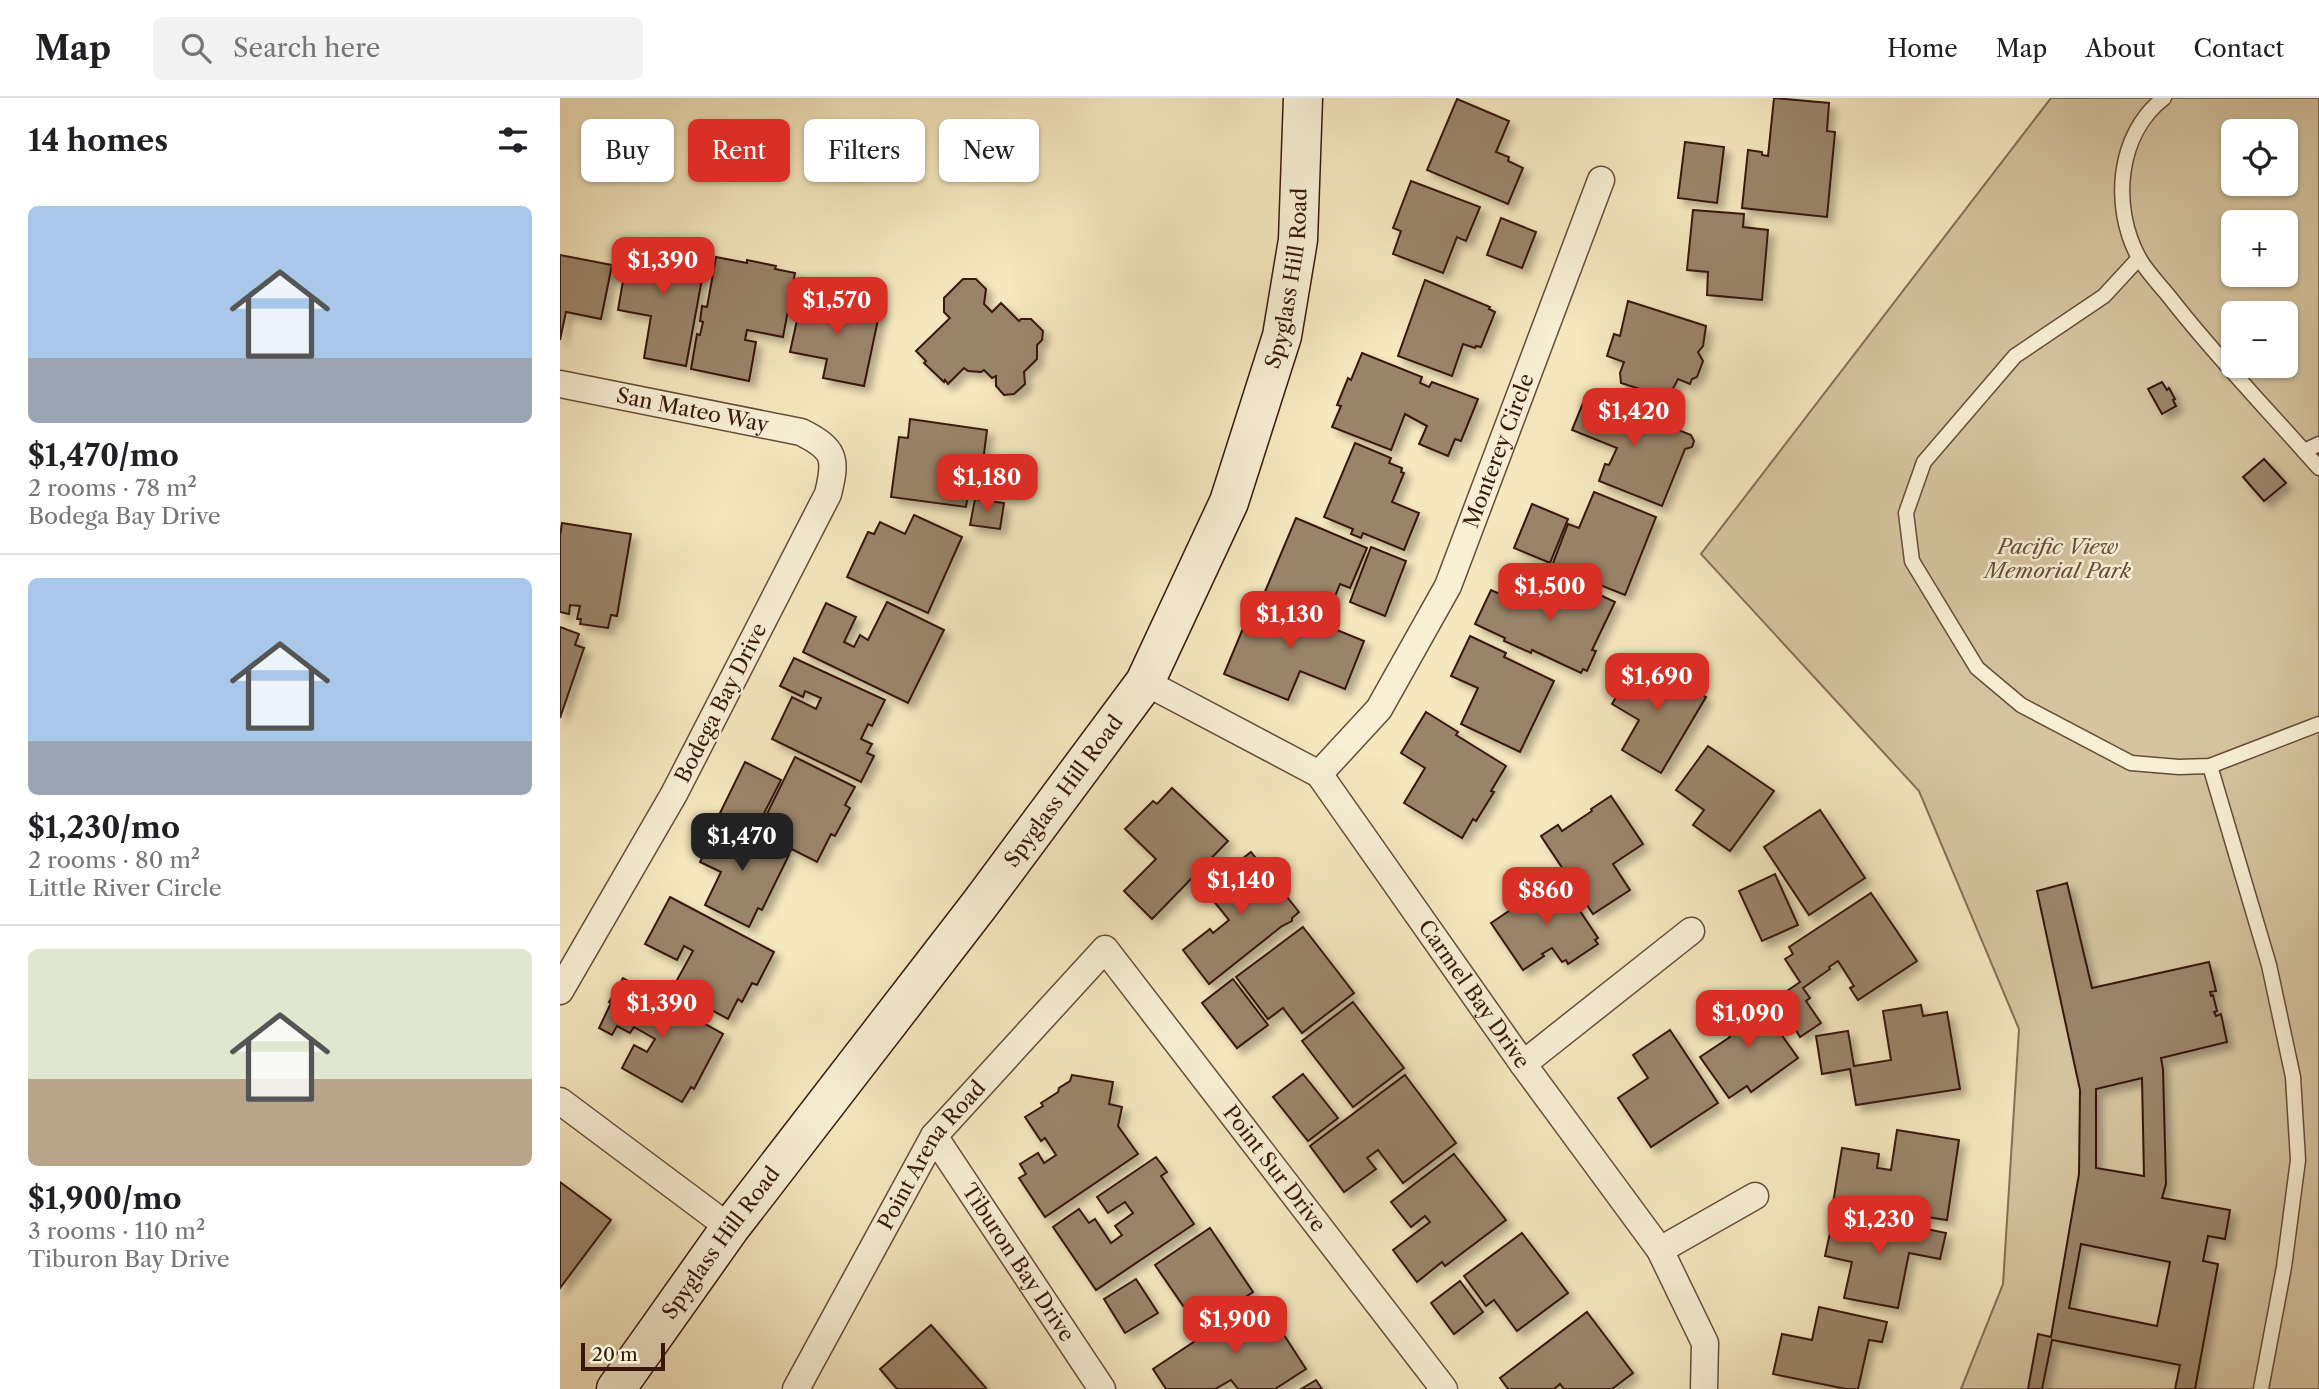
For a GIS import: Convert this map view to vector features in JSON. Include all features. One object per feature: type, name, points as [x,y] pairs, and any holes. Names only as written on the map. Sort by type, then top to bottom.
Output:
[{"type":"main road","name":"Spyglass Hill Road","points":[[616,1389],[730,1228],[972,914],[1145,682],[1229,502],[1282,336],[1298,240],[1303,98]]},
{"type":"street","name":"Monterey Circle","points":[[1320,774],[1379,709],[1448,586],[1601,180]]},
{"type":"street","name":"San Mateo Way","points":[[560,384],[801,432],[824,443]]},
{"type":"street","name":"Bodega Bay Drive","points":[[560,991],[674,794],[828,494],[835,468],[824,443]]},
{"type":"street","name":"Carmel Bay Drive","points":[[1145,682],[1320,774],[1523,1064],[1660,1250],[1705,1343],[1704,1389]]},
{"type":"street","points":[[1523,1064],[1691,931]]},
{"type":"street","name":"Point Arena Road","points":[[796,1389],[934,1136],[1105,949]]},
{"type":"street","name":"Point Sur Drive","points":[[1105,949],[1444,1389]]},
{"type":"street","points":[[560,1101],[730,1228]]},
{"type":"street","name":"Tiburon Bay Drive","points":[[934,1136],[1102,1389]]},
{"type":"street","points":[[1660,1250],[1755,1196]]},
{"type":"lane","points":[[2164,98],[2138,126],[2122,182],[2124,217],[2139,258],[2210,349],[2319,468]]},
{"type":"lane","points":[[2139,258],[2104,296],[2015,356],[1924,461],[1906,513],[1912,561],[1977,668],[2021,705],[2131,763],[2179,767],[2210,766],[2319,724]]},
{"type":"lane","points":[[2304,451],[2319,444]]},
{"type":"lane","points":[[2210,766],[2269,965],[2293,1077],[2298,1160],[2284,1267],[2261,1389]]},
{"type":"green space","name":"Pacific View Memorial Park","points":[[2051,98],[2319,98],[2319,1389],[1961,1389],[2003,1284],[2019,1029],[1919,791],[1701,554]]},
{"type":"building","points":[[1774,98],[1829,103],[1827,131],[1835,132],[1827,217],[1742,208],[1748,150],[1762,152],[1762,155],[1768,156]]},
{"type":"building","points":[[1457,99],[1509,121],[1496,152],[1509,157],[1508,161],[1523,168],[1508,204],[1427,170]]},
{"type":"building","points":[[1685,142],[1724,147],[1717,203],[1678,198]]},
{"type":"building","points":[[1411,181],[1480,207],[1466,241],[1457,237],[1443,273],[1393,254],[1401,231],[1393,228]]},
{"type":"building","points":[[1693,210],[1744,214],[1743,227],[1768,230],[1762,300],[1707,295],[1708,272],[1687,270]]},
{"type":"building","points":[[1501,218],[1536,232],[1522,268],[1487,255]]},
{"type":"building","points":[[630,240],[706,257],[686,366],[644,358],[651,316],[618,310]]},
{"type":"building","points":[[560,255],[612,265],[601,319],[566,312],[560,340]]},
{"type":"building","points":[[716,257],[747,263],[747,260],[795,273],[783,337],[747,330],[745,340],[756,342],[749,381],[691,369],[697,334],[700,335],[703,322],[700,321],[702,306],[707,307]]},
{"type":"building","points":[[963,279],[976,279],[986,289],[984,304],[992,312],[1001,303],[1019,321],[1031,319],[1043,331],[1042,340],[1037,345],[1037,359],[1024,372],[1025,384],[1014,394],[1004,395],[996,386],[996,376],[992,378],[984,370],[968,371],[964,368],[948,384],[924,363],[926,361],[916,351],[950,318],[944,312],[944,298]]},
{"type":"building","points":[[1425,280],[1490,307],[1489,309],[1495,312],[1481,347],[1463,344],[1452,376],[1398,356]]},
{"type":"building","points":[[802,297],[822,301],[823,298],[880,310],[864,386],[823,378],[827,359],[790,352]]},
{"type":"building","points":[[1628,301],[1706,326],[1703,346],[1698,352],[1703,361],[1697,377],[1692,379],[1690,384],[1678,379],[1668,398],[1621,383],[1620,373],[1624,362],[1607,356],[1614,334],[1620,336]]},
{"type":"building","points":[[1362,353],[1422,377],[1420,383],[1429,387],[1432,382],[1478,399],[1461,441],[1455,439],[1448,456],[1419,444],[1427,426],[1405,414],[1391,450],[1332,427],[1341,406],[1337,405]]},
{"type":"building","points":[[2162,382],[2167,390],[2169,388],[2176,406],[2162,414],[2148,389]]},
{"type":"building","points":[[1587,393],[1691,435],[1694,441],[1692,447],[1685,449],[1662,506],[1599,481],[1605,464],[1609,465],[1617,448],[1572,430]]},
{"type":"building","points":[[910,419],[987,430],[981,477],[971,476],[966,507],[891,497],[899,437],[908,438]]},
{"type":"building","points":[[1355,443],[1391,458],[1389,463],[1402,468],[1401,472],[1404,473],[1392,502],[1419,513],[1404,550],[1363,533],[1361,538],[1351,534],[1353,529],[1324,517]]},
{"type":"building","points":[[2264,459],[2286,483],[2264,501],[2243,477]]},
{"type":"building","points":[[1594,492],[1656,517],[1625,595],[1552,566],[1568,524],[1579,528]]},
{"type":"building","points":[[975,499],[1004,503],[1000,529],[970,525]]},
{"type":"building","points":[[1532,504],[1568,519],[1550,563],[1514,548]]},
{"type":"building","points":[[914,515],[962,537],[928,613],[847,577],[868,532],[874,534],[880,522],[905,534]]},
{"type":"building","points":[[1296,518],[1367,548],[1350,588],[1340,584],[1326,619],[1264,594]]},
{"type":"building","points":[[562,523],[631,534],[617,616],[611,615],[608,628],[580,624],[581,619],[577,619],[580,606],[570,605],[569,614],[560,612]]},
{"type":"building","points":[[1371,547],[1406,561],[1385,616],[1350,602]]},
{"type":"building","points":[[1552,577],[1599,598],[1600,595],[1615,602],[1592,650],[1596,651],[1587,671],[1583,669],[1581,673],[1532,650],[1531,653],[1475,624],[1491,590],[1518,602],[1522,595],[1540,604]]},
{"type":"building","points":[[1256,597],[1364,641],[1345,689],[1300,671],[1288,700],[1224,674]]},
{"type":"building","points":[[887,602],[944,630],[908,703],[803,652],[826,603],[856,617],[844,642],[854,647],[860,635],[868,640]]},
{"type":"building","points":[[560,627],[579,634],[575,645],[584,648],[560,718]]},
{"type":"building","points":[[1470,636],[1506,653],[1504,657],[1554,681],[1520,752],[1461,724],[1478,688],[1451,676]]},
{"type":"building","points":[[794,658],[885,700],[872,726],[868,724],[861,739],[872,744],[867,753],[874,756],[861,782],[772,739],[792,697],[816,709],[821,698],[805,691],[803,697],[780,686]]},
{"type":"building","points":[[1639,658],[1706,697],[1661,773],[1622,750],[1639,720],[1612,704]]},
{"type":"building","points":[[1426,712],[1458,732],[1456,735],[1506,766],[1491,791],[1494,792],[1462,838],[1404,803],[1425,768],[1401,753]]},
{"type":"building","points":[[1708,746],[1774,791],[1730,851],[1693,825],[1704,810],[1676,790]]},
{"type":"building","points":[[795,757],[855,787],[845,805],[850,808],[835,836],[831,834],[817,862],[758,832]]},
{"type":"building","points":[[745,762],[781,780],[755,831],[720,813]]},
{"type":"building","points":[[1172,788],[1228,841],[1152,919],[1124,891],[1156,859],[1125,829],[1153,801],[1157,804]]},
{"type":"building","points":[[1611,796],[1643,844],[1613,864],[1630,890],[1593,914],[1541,836],[1558,825],[1562,831]]},
{"type":"building","points":[[1820,810],[1865,878],[1809,915],[1764,847]]},
{"type":"building","points":[[720,821],[789,855],[762,910],[758,908],[749,927],[705,905],[721,872],[700,862]]},
{"type":"building","points":[[1251,852],[1299,912],[1292,921],[1209,984],[1183,950],[1210,929],[1213,933],[1229,920],[1204,889]]},
{"type":"building","points":[[1775,874],[1798,925],[1762,941],[1739,891]]},
{"type":"building","points":[[1558,878],[1598,938],[1595,940],[1598,944],[1568,964],[1566,960],[1562,962],[1552,948],[1523,970],[1491,923]]},
{"type":"building","points":[[2067,883],[2092,988],[2209,962],[2216,991],[2210,992],[2217,1011],[2214,1012],[2216,1016],[2221,1014],[2227,1042],[2161,1058],[2166,1184],[2162,1198],[2230,1210],[2225,1239],[2208,1236],[2203,1261],[2218,1264],[2195,1389],[2175,1389],[2180,1365],[2052,1340],[2042,1389],[2028,1389],[2038,1334],[2051,1337],[2079,1174],[2080,1090],[2037,891]],"holes":[[[2142,1078],[2144,1176],[2096,1168],[2096,1089]],[[2081,1244],[2170,1262],[2157,1326],[2069,1308]]]},
{"type":"building","points":[[1871,893],[1917,961],[1858,1000],[1850,988],[1854,986],[1838,961],[1803,988],[1810,998],[1806,1001],[1821,1023],[1800,1037],[1782,1007],[1789,1002],[1784,993],[1800,982],[1785,959],[1793,954],[1789,947]]},
{"type":"building","points":[[670,897],[774,952],[757,985],[752,983],[742,1002],[738,999],[728,1019],[672,989],[693,951],[684,946],[677,960],[645,944]]},
{"type":"building","points":[[1303,927],[1354,993],[1302,1033],[1283,1008],[1268,1019],[1236,977]]},
{"type":"building","points":[[623,978],[723,1034],[694,1089],[691,1087],[682,1102],[622,1068],[634,1045],[647,1052],[655,1039],[634,1027],[630,1033],[617,1026],[612,1035],[599,1028],[611,1003],[609,1002]]},
{"type":"building","points":[[1233,979],[1268,1025],[1237,1048],[1202,1003]]},
{"type":"building","points":[[1754,996],[1798,1058],[1751,1092],[1747,1086],[1729,1098],[1700,1057],[1730,1037],[1719,1020]]},
{"type":"building","points":[[1353,1002],[1404,1068],[1353,1107],[1302,1041]]},
{"type":"building","points":[[1921,1005],[1923,1016],[1947,1012],[1960,1089],[1856,1105],[1850,1069],[1822,1074],[1816,1036],[1848,1031],[1854,1066],[1891,1060],[1883,1011]]},
{"type":"building","points":[[1670,1030],[1718,1103],[1651,1147],[1618,1098],[1648,1078],[1633,1055]]},
{"type":"building","points":[[1303,1074],[1338,1118],[1308,1141],[1273,1097]]},
{"type":"building","points":[[1072,1075],[1113,1082],[1109,1104],[1122,1107],[1118,1126],[1138,1154],[1045,1217],[1019,1178],[1026,1174],[1020,1164],[1038,1153],[1044,1163],[1056,1155],[1045,1138],[1041,1141],[1025,1117],[1043,1106],[1041,1103],[1058,1092],[1059,1088],[1070,1081]]},
{"type":"building","points":[[1405,1075],[1456,1143],[1403,1183],[1378,1150],[1367,1158],[1376,1169],[1344,1192],[1310,1146]]},
{"type":"building","points":[[1897,1130],[1959,1140],[1947,1220],[1833,1203],[1842,1148],[1879,1154],[1877,1168],[1891,1170]]},
{"type":"building","points":[[1454,1154],[1506,1220],[1445,1266],[1442,1262],[1417,1282],[1393,1250],[1430,1222],[1425,1216],[1411,1227],[1391,1202]]},
{"type":"building","points":[[1156,1157],[1167,1172],[1161,1176],[1194,1224],[1096,1290],[1053,1227],[1079,1209],[1089,1223],[1095,1219],[1111,1243],[1122,1235],[1115,1226],[1133,1213],[1125,1202],[1108,1213],[1097,1197]]},
{"type":"building","points":[[560,1182],[611,1220],[560,1288]]},
{"type":"building","points":[[1834,1214],[1873,1223],[1873,1234],[1877,1219],[1946,1233],[1940,1259],[1909,1253],[1898,1308],[1844,1298],[1852,1262],[1825,1256]]},
{"type":"building","points":[[1210,1228],[1253,1292],[1199,1329],[1155,1265]]},
{"type":"building","points":[[1522,1233],[1568,1293],[1517,1331],[1494,1300],[1486,1306],[1464,1276]]},
{"type":"building","points":[[1136,1279],[1158,1313],[1125,1333],[1104,1299]]},
{"type":"building","points":[[1460,1281],[1483,1312],[1454,1334],[1431,1303]]},
{"type":"building","points":[[1260,1298],[1306,1369],[1275,1389],[1238,1389],[1231,1380],[1215,1389],[1166,1389],[1153,1369]]},
{"type":"building","points":[[1819,1307],[1887,1322],[1882,1342],[1869,1340],[1858,1389],[1773,1374],[1782,1334],[1812,1340]]},
{"type":"building","points":[[1587,1312],[1633,1373],[1612,1389],[1564,1389],[1560,1384],[1554,1389],[1508,1389],[1500,1378]]},
{"type":"building","points":[[931,1325],[985,1389],[897,1389],[880,1369]]},
{"type":"building","points":[[1316,1380],[1322,1389],[1301,1389]]}]
